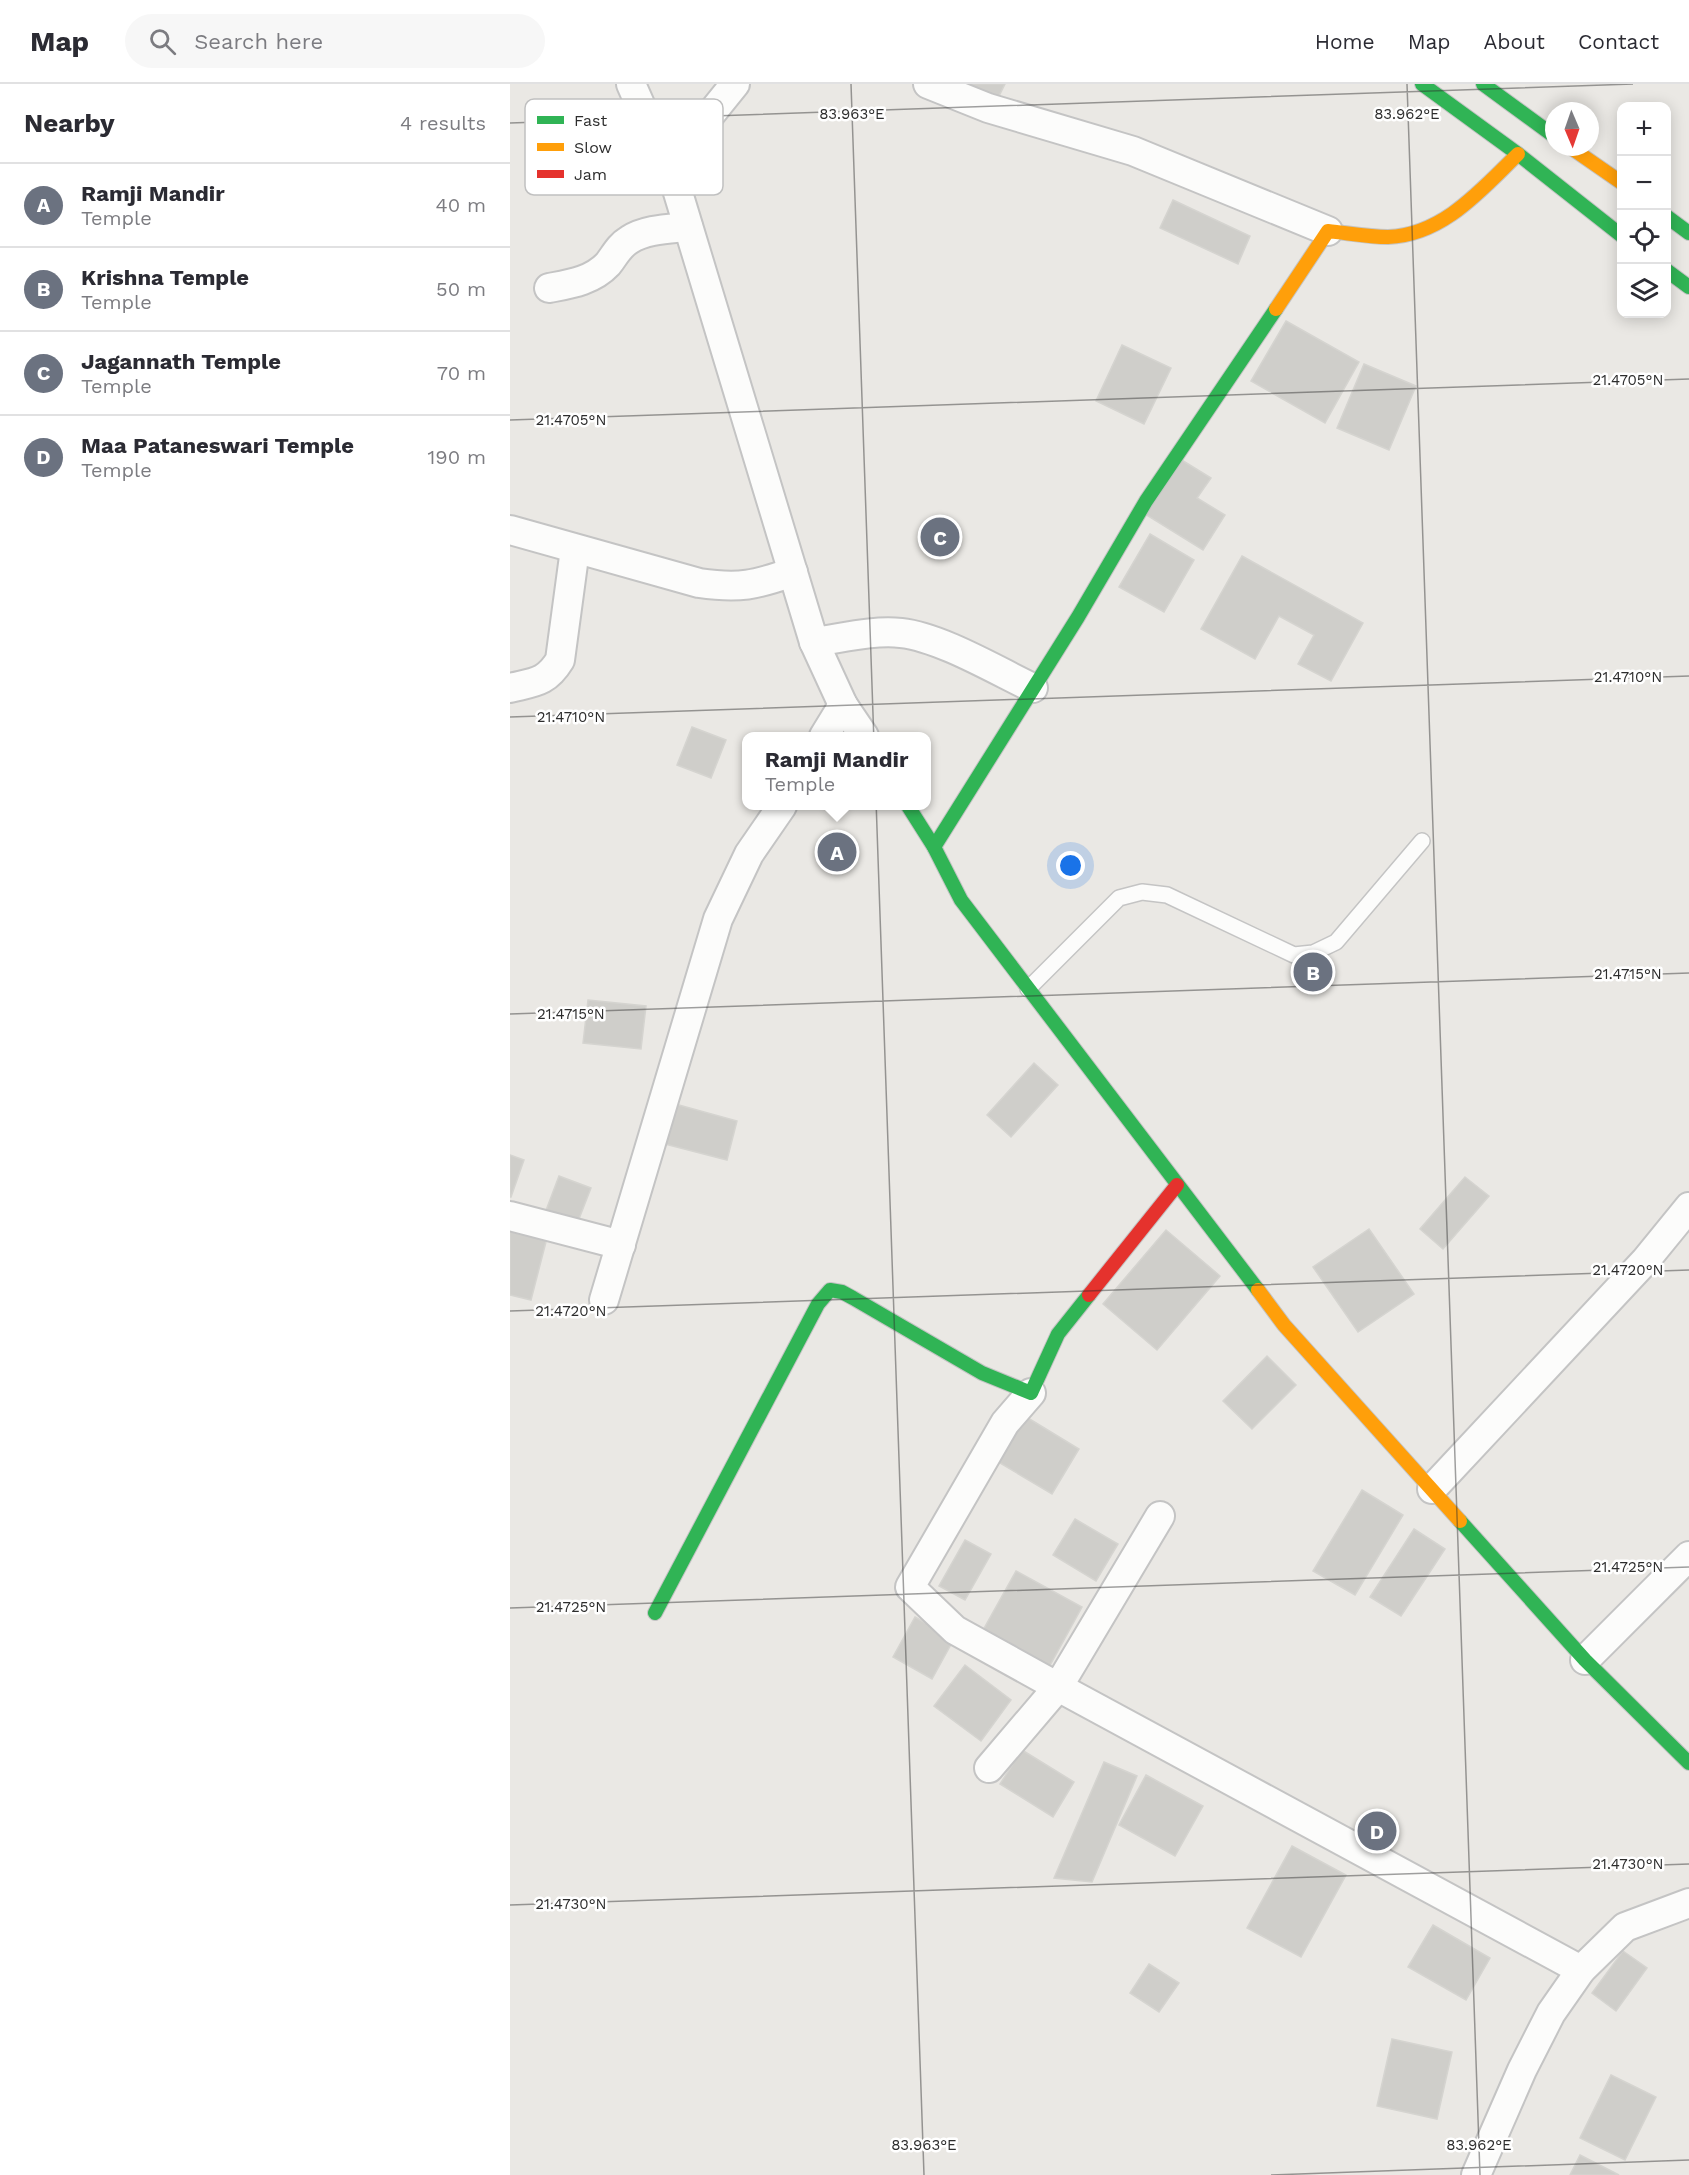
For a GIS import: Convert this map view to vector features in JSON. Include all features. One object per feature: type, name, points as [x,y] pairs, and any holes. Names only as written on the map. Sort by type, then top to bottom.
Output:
[{"type":"street","points":[[632,84],[639,99]]},
{"type":"street","points":[[723,99],[735,84]]},
{"type":"street","points":[[928,84],[988,108],[1133,151],[1328,231],[1397,237],[1431,228],[1464,206],[1518,154]]},
{"type":"street","points":[[1422,84],[1518,154],[1617,232]]},
{"type":"street","points":[[1483,84],[1545,129]]},
{"type":"street","points":[[1583,156],[1617,180]]},
{"type":"street","points":[[677,195],[814,642],[843,705],[861,732]]},
{"type":"street","points":[[1671,220],[1689,233]]},
{"type":"street","points":[[549,288],[583,281],[595,274],[607,265],[619,248],[631,238],[647,232],[688,227]]},
{"type":"street","points":[[934,847],[1078,617],[1146,501],[1328,231]]},
{"type":"street","points":[[1671,274],[1689,287]]},
{"type":"street","points":[[510,530],[699,583],[725,587],[755,585],[793,572]]},
{"type":"street","points":[[510,688],[538,681],[552,673],[560,660],[575,549]]},
{"type":"street","points":[[814,642],[880,633],[903,633],[932,640],[1033,688]]},
{"type":"street","points":[[826,732],[843,705]]},
{"type":"street","points":[[604,1300],[718,919],[749,854],[779,810]]},
{"type":"street","points":[[911,810],[934,847],[961,900],[1284,1325],[1585,1660],[1689,1762]]},
{"type":"street","points":[[1178,1185],[1058,1334],[1031,1393],[1005,1423],[910,1587],[955,1630],[1581,1970]]},
{"type":"street","points":[[1432,1490],[1645,1261],[1689,1207]]},
{"type":"street","points":[[510,1216],[621,1245]]},
{"type":"street","points":[[655,1613],[818,1304],[830,1290],[842,1292],[853,1298],[982,1373],[1031,1393]]},
{"type":"street","points":[[989,1768],[1058,1687],[1160,1516]]},
{"type":"street","points":[[1585,1660],[1689,1556]]},
{"type":"street","points":[[1476,2175],[1522,2070],[1551,2013],[1581,1970],[1625,1928],[1689,1903]]},
{"type":"lane","points":[[1028,989],[1119,898],[1142,892],[1167,895],[1294,955],[1313,953],[1336,942],[1422,841]]},
{"type":"building","points":[[964,84],[1005,84],[994,106]]},
{"type":"building","points":[[1173,200],[1250,236],[1238,264],[1160,228]]},
{"type":"building","points":[[1286,321],[1359,362],[1325,423],[1251,381]]},
{"type":"building","points":[[1122,345],[1171,368],[1144,424],[1096,401]]},
{"type":"building","points":[[1364,364],[1416,386],[1389,450],[1337,428]]},
{"type":"building","points":[[1180,459],[1211,478],[1197,498],[1225,515],[1203,550],[1145,514]]},
{"type":"building","points":[[1150,534],[1194,560],[1164,612],[1119,587]]},
{"type":"building","points":[[1242,556],[1363,623],[1331,681],[1298,664],[1314,635],[1279,616],[1255,659],[1201,629]]},
{"type":"building","points":[[692,727],[726,740],[711,778],[677,765]]},
{"type":"building","points":[[588,1000],[646,1006],[641,1049],[583,1043]]},
{"type":"building","points":[[1034,1063],[1058,1085],[1011,1137],[987,1115]]},
{"type":"building","points":[[668,1102],[737,1121],[727,1160],[657,1142]]},
{"type":"building","points":[[510,1155],[524,1160],[511,1197],[510,1197]]},
{"type":"building","points":[[559,1176],[591,1188],[577,1224],[545,1213]]},
{"type":"building","points":[[1465,1177],[1489,1196],[1443,1249],[1420,1229]]},
{"type":"building","points":[[510,1228],[547,1238],[531,1300],[510,1295]]},
{"type":"building","points":[[1369,1229],[1414,1294],[1358,1332],[1313,1267]]},
{"type":"building","points":[[1166,1230],[1220,1276],[1157,1350],[1103,1304]]},
{"type":"building","points":[[1267,1356],[1296,1385],[1252,1429],[1223,1401]]},
{"type":"building","points":[[1023,1415],[1079,1449],[1052,1494],[995,1460]]},
{"type":"building","points":[[1362,1490],[1403,1515],[1355,1595],[1313,1571]]},
{"type":"building","points":[[1075,1519],[1118,1544],[1096,1581],[1053,1555]]},
{"type":"building","points":[[1414,1529],[1445,1549],[1401,1616],[1370,1597]]},
{"type":"building","points":[[965,1540],[991,1554],[965,1600],[939,1586]]},
{"type":"building","points":[[1016,1571],[1082,1607],[1048,1669],[982,1632]]},
{"type":"building","points":[[915,1617],[954,1639],[932,1679],[893,1657]]},
{"type":"building","points":[[965,1665],[1011,1700],[981,1741],[934,1706]]},
{"type":"building","points":[[1022,1750],[1074,1782],[1053,1817],[1000,1784]]},
{"type":"building","points":[[1104,1762],[1137,1776],[1092,1882],[1054,1878]]},
{"type":"building","points":[[1146,1775],[1203,1806],[1175,1856],[1119,1825]]},
{"type":"building","points":[[1292,1846],[1346,1875],[1301,1957],[1247,1928]]},
{"type":"building","points":[[1433,1925],[1490,1958],[1466,2000],[1408,1967]]},
{"type":"building","points":[[1623,1951],[1647,1968],[1616,2011],[1592,1993]]},
{"type":"building","points":[[1149,1964],[1179,1983],[1159,2012],[1130,1993]]},
{"type":"building","points":[[1392,2039],[1452,2052],[1437,2119],[1377,2106]]},
{"type":"building","points":[[1611,2075],[1656,2097],[1625,2160],[1580,2138]]},
{"type":"building","points":[[1580,2155],[1619,2175],[1570,2175]]},
{"type":"traffic: fast","points":[[1422,84],[1518,154],[1617,232]]},
{"type":"traffic: fast","points":[[1483,84],[1545,129]]},
{"type":"traffic: fast","points":[[1671,220],[1689,233]]},
{"type":"traffic: fast","points":[[1671,274],[1689,287]]},
{"type":"traffic: fast","points":[[934,847],[1078,617],[1146,501],[1276,309]]},
{"type":"traffic: fast","points":[[911,810],[934,847],[961,900],[1258,1290]]},
{"type":"traffic: fast","points":[[655,1613],[818,1304],[830,1290],[842,1292],[853,1298],[982,1373],[1031,1393],[1058,1334],[1089,1295]]},
{"type":"traffic: fast","points":[[1460,1521],[1585,1660],[1689,1763]]},
{"type":"traffic: slow","points":[[1276,309],[1328,231],[1388,237],[1426,228],[1444,219],[1475,196],[1518,154]]},
{"type":"traffic: slow","points":[[1583,156],[1617,180]]},
{"type":"traffic: slow","points":[[1258,1290],[1284,1325],[1460,1521]]},
{"type":"traffic: jam","points":[[1089,1295],[1177,1185]]},
{"type":"place","name":"Jagannath Temple","points":[[940,537]]},
{"type":"place","name":"Ramji Mandir","points":[[837,852]]},
{"type":"place","name":"Krishna Temple","points":[[1313,972]]},
{"type":"place","name":"Maa Pataneswari Temple","points":[[1377,1831]]}]
